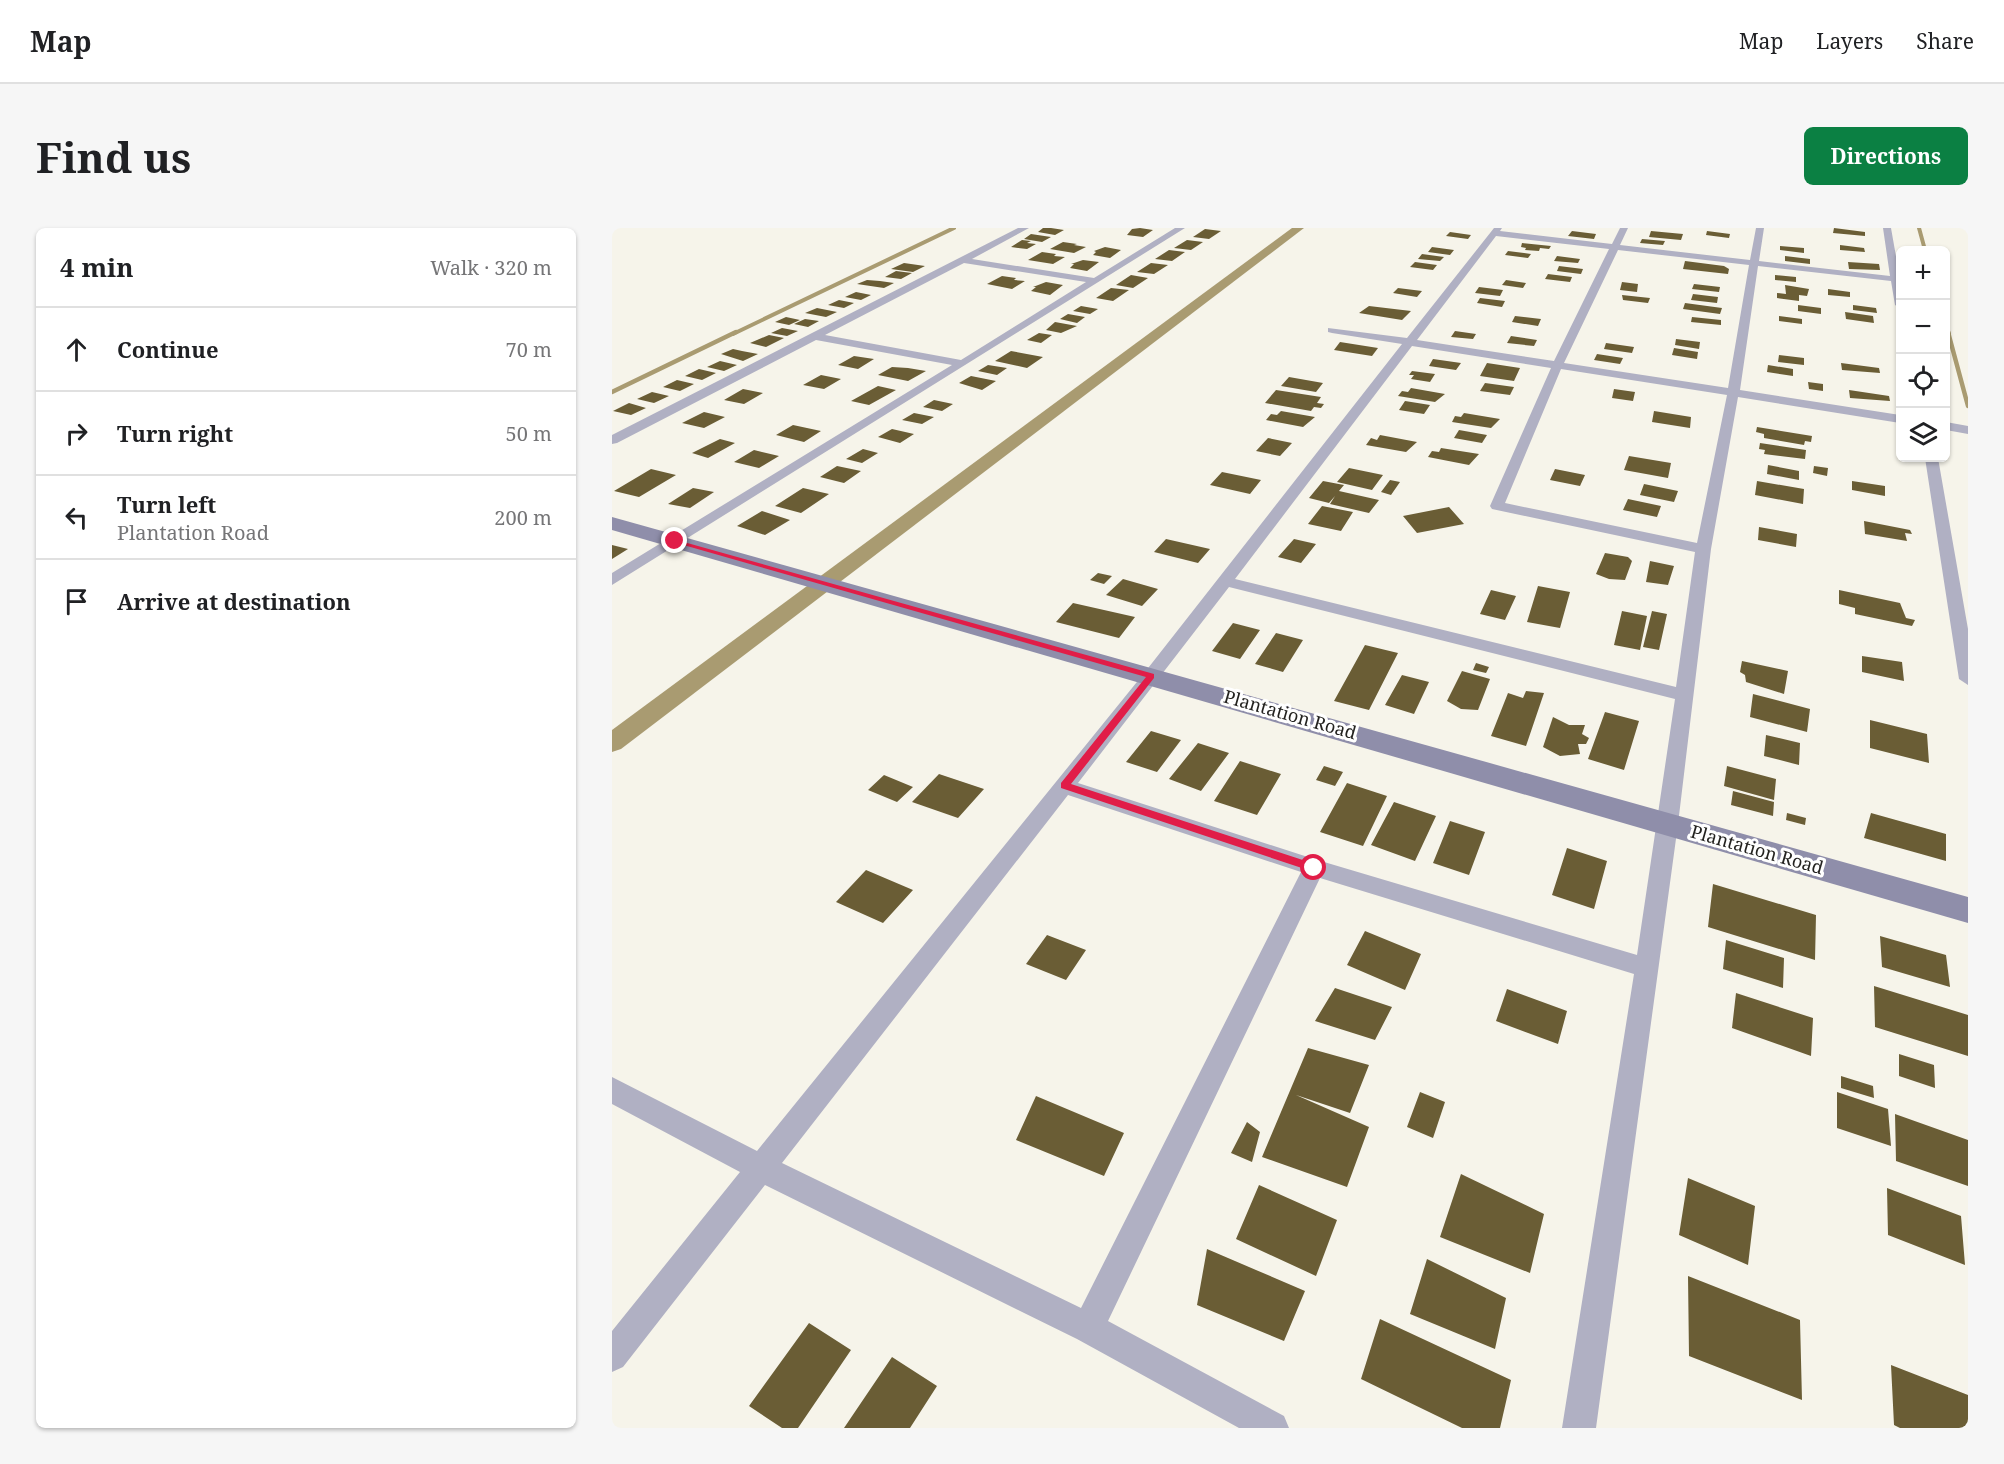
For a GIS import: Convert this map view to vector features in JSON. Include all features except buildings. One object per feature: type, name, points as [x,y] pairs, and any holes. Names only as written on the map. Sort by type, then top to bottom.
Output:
[{"type":"street","points":[[612,440],[1025,228]]},
{"type":"street","points":[[612,580],[1181,228]]},
{"type":"street","points":[[1624,228],[1557,366],[1497,506],[1703,549]]},
{"type":"street","points":[[1579,1428],[1668,824],[1703,549],[1733,394],[1760,228]]},
{"type":"street","points":[[1887,228],[1899,300]]},
{"type":"street","points":[[612,1356],[763,1169],[1152,676],[1496,230],[1616,247],[1895,279]]},
{"type":"street","points":[[961,260],[1096,281]]},
{"type":"street","points":[[1332,330],[1896,418]]},
{"type":"street","points":[[813,336],[961,363]]},
{"type":"street","points":[[1950,427],[1968,430]]},
{"type":"street","points":[[1931,462],[1968,679]]},
{"type":"street","name":"Plantation Road","points":[[612,523],[1968,910]]},
{"type":"street","points":[[1225,581],[1684,695]]},
{"type":"street","points":[[1065,786],[1314,868],[1647,968]]},
{"type":"street","points":[[1088,1328],[1314,868]]},
{"type":"street","points":[[612,1090],[763,1169],[1088,1328],[1272,1428]]},
{"type":"waterway","points":[[733,334],[954,228]]},
{"type":"waterway","points":[[612,743],[1299,228]]},
{"type":"waterway","points":[[1919,228],[1924,246]]},
{"type":"waterway","points":[[612,392],[736,332]]},
{"type":"waterway","points":[[1950,339],[1968,406]]},
{"type":"route","points":[[675,541],[1152,676],[1065,786],[1314,868]]}]
